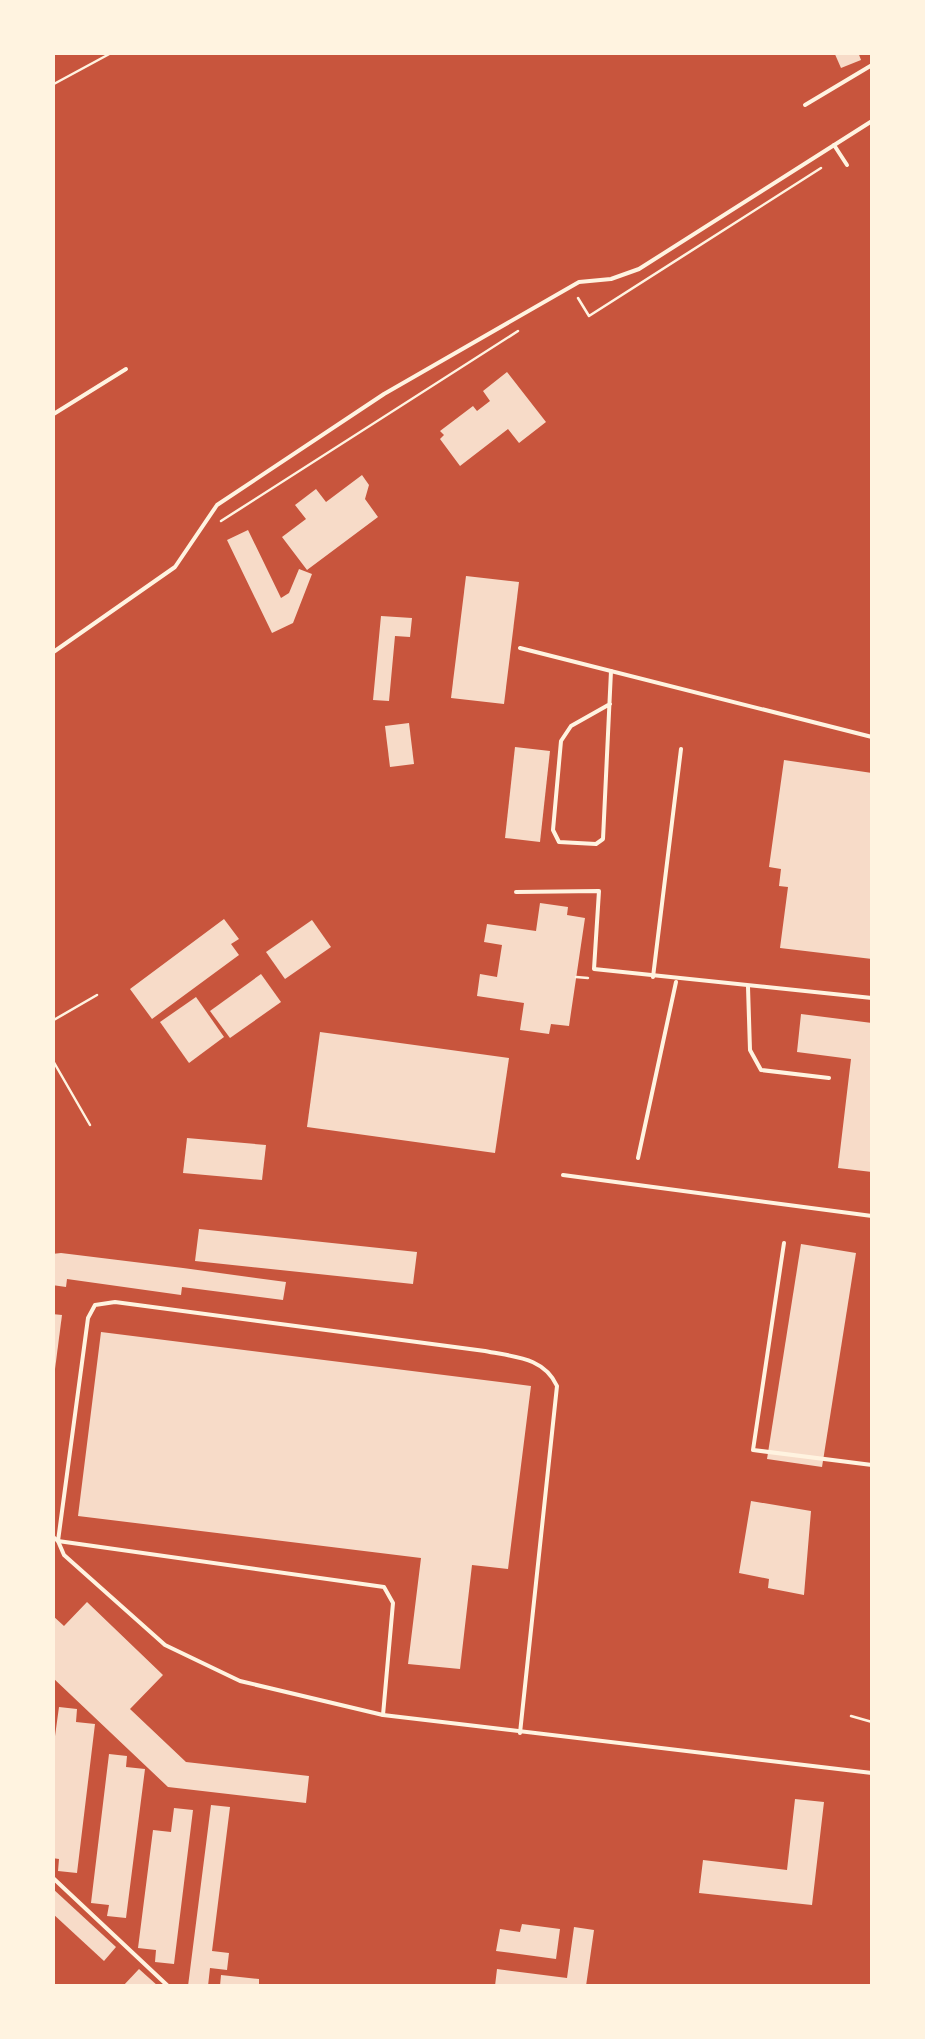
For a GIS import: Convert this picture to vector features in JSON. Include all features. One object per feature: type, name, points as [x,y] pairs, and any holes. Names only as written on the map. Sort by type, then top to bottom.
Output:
[{"type":"lane","points":[[806,104],[872,65]]},
{"type":"lane","points":[[52,653],[175,567],[209,515],[384,394],[579,282],[612,279],[638,269],[872,121]]},
{"type":"lane","points":[[834,145],[847,165]]},
{"type":"lane","points":[[52,415],[126,369]]},
{"type":"lane","points":[[520,648],[872,737]]},
{"type":"lane","points":[[610,704],[570,726],[561,740],[553,830],[559,842],[596,844],[603,840],[610,704],[611,672]]},
{"type":"lane","points":[[653,976],[680,748]]},
{"type":"lane","points":[[516,892],[599,892],[594,969],[872,998]]},
{"type":"lane","points":[[638,1158],[676,980]]},
{"type":"lane","points":[[748,988],[750,1050],[761,1070],[829,1078]]},
{"type":"lane","points":[[563,1176],[872,1216]]},
{"type":"lane","points":[[784,1242],[753,1450],[872,1465]]},
{"type":"lane","points":[[58,1541],[88,1318],[95,1305],[115,1302],[531,1360],[550,1370],[557,1386],[520,1733]]},
{"type":"lane","points":[[52,1536],[64,1555],[166,1645],[240,1681],[384,1715],[872,1773]]},
{"type":"lane","points":[[58,1541],[384,1587],[393,1603],[384,1715]]},
{"type":"lane","points":[[52,1876],[168,1986]]},
{"type":"path","points":[[52,85],[113,52]]},
{"type":"path","points":[[576,294],[589,316],[840,155]]},
{"type":"path","points":[[209,515],[219,522],[527,325]]},
{"type":"path","points":[[52,1021],[97,995]]},
{"type":"path","points":[[52,1058],[90,1124]]},
{"type":"path","points":[[851,1716],[872,1722]]},
{"type":"building","points":[[834,52],[858,52],[861,60],[841,68]]},
{"type":"building","points":[[507,372],[546,422],[519,443],[508,429],[460,466],[440,439],[444,435],[440,431],[473,406],[477,411],[490,401],[483,391]]},
{"type":"building","points":[[362,475],[369,485],[365,499],[378,517],[307,570],[282,537],[306,519],[295,505],[316,489],[326,502]]},
{"type":"building","points":[[248,530],[281,598],[289,593],[299,569],[312,574],[293,623],[272,633],[227,540]]},
{"type":"building","points":[[466,576],[519,582],[504,704],[451,698]]},
{"type":"building","points":[[381,616],[412,618],[410,637],[395,636],[389,701],[373,700]]},
{"type":"building","points":[[409,723],[414,764],[390,767],[385,726]]},
{"type":"building","points":[[515,747],[550,751],[540,842],[505,838]]},
{"type":"building","points":[[784,760],[872,773],[872,959],[780,948],[788,887],[779,886],[781,869],[769,867]]},
{"type":"building","points":[[540,903],[568,907],[567,915],[585,918],[569,1026],[551,1024],[549,1034],[520,1030],[524,1003],[477,996],[480,974],[497,977],[502,945],[484,942],[487,924],[536,931]]},
{"type":"building","points":[[224,919],[239,939],[231,944],[239,955],[152,1019],[130,989]]},
{"type":"building","points":[[312,920],[331,947],[285,979],[266,952]]},
{"type":"building","points":[[261,974],[281,1002],[230,1038],[210,1011]]},
{"type":"building","points":[[196,997],[224,1037],[189,1063],[160,1022]]},
{"type":"building","points":[[801,1014],[872,1023],[872,1172],[838,1168],[851,1059],[797,1052]]},
{"type":"building","points":[[320,1032],[509,1058],[495,1153],[307,1127]]},
{"type":"building","points":[[187,1138],[266,1145],[262,1180],[183,1173]]},
{"type":"building","points":[[199,1229],[417,1252],[413,1284],[195,1261]]},
{"type":"building","points":[[801,1244],[856,1253],[822,1467],[767,1459]]},
{"type":"building","points":[[52,1254],[286,1282],[283,1300],[182,1287],[181,1295],[67,1279],[66,1287],[52,1285]]},
{"type":"building","points":[[52,1314],[62,1315],[55,1369],[52,1369]]},
{"type":"building","points":[[101,1332],[531,1386],[508,1569],[472,1565],[460,1669],[408,1664],[421,1558],[78,1516]]},
{"type":"building","points":[[751,1501],[811,1511],[804,1595],[768,1588],[769,1579],[739,1573]]},
{"type":"building","points":[[87,1602],[163,1675],[130,1709],[186,1762],[309,1776],[306,1803],[168,1787],[52,1677],[52,1615],[64,1626]]},
{"type":"building","points":[[59,1707],[77,1709],[76,1722],[95,1724],[77,1873],[58,1871],[59,1859],[52,1858],[52,1758]]},
{"type":"building","points":[[109,1754],[127,1756],[126,1767],[145,1769],[126,1918],[107,1916],[109,1905],[91,1903]]},
{"type":"building","points":[[795,1799],[824,1802],[812,1905],[699,1893],[703,1860],[787,1870]]},
{"type":"building","points":[[211,1805],[230,1807],[212,1951],[229,1953],[227,1970],[210,1968],[208,1986],[188,1986]]},
{"type":"building","points":[[174,1808],[193,1810],[174,1964],[155,1962],[156,1950],[138,1948],[153,1830],[171,1832]]},
{"type":"building","points":[[52,1888],[116,1947],[104,1961],[52,1913]]},
{"type":"building","points":[[522,1924],[560,1929],[556,1959],[496,1951],[500,1929],[520,1932]]},
{"type":"building","points":[[574,1927],[594,1930],[586,1986],[495,1986],[497,1969],[567,1978]]},
{"type":"building","points":[[139,1969],[158,1986],[123,1986]]},
{"type":"building","points":[[221,1975],[259,1979],[259,1986],[220,1986]]}]
